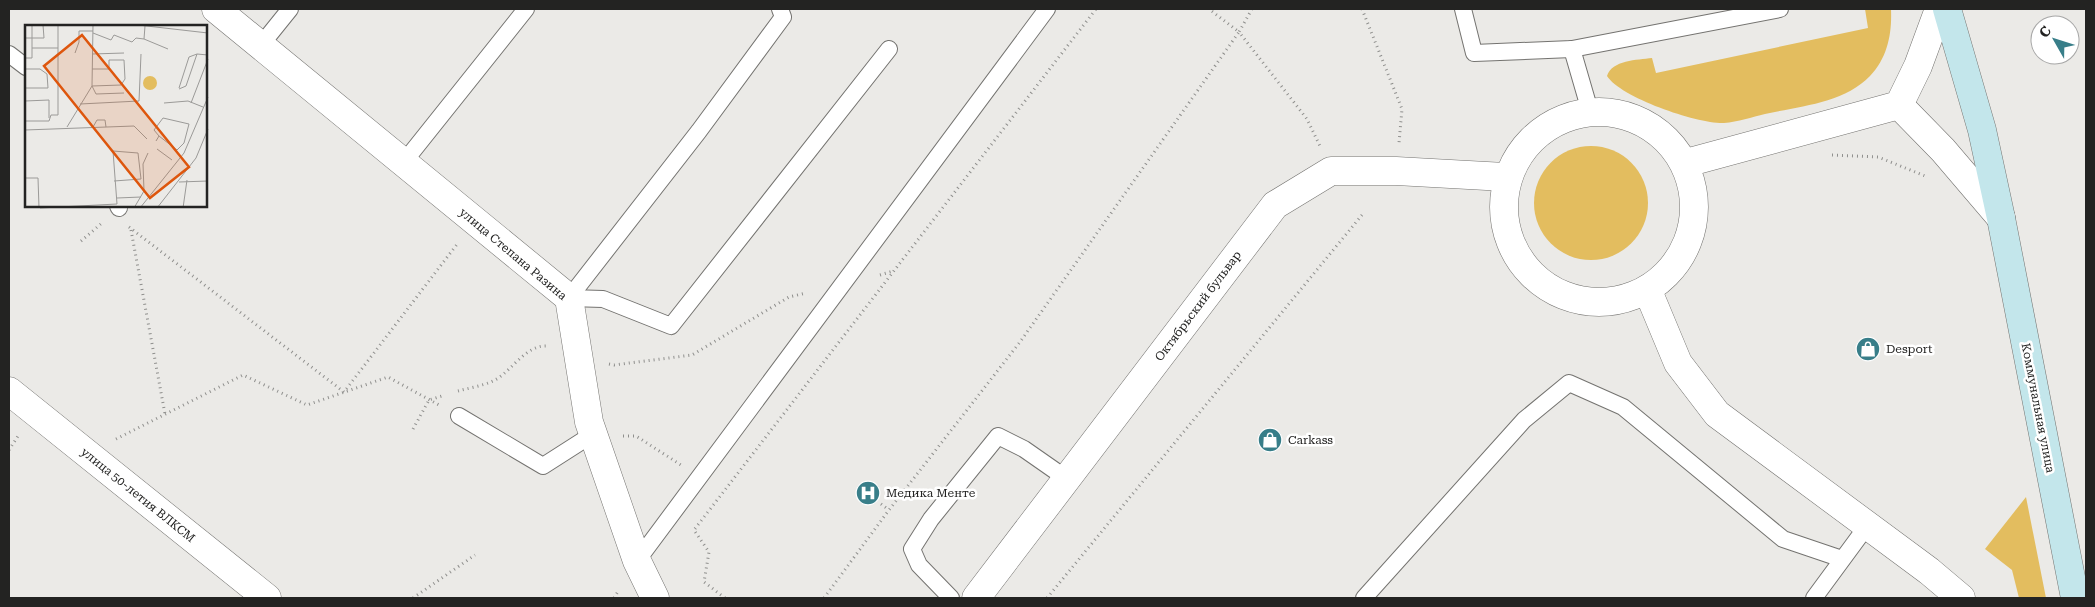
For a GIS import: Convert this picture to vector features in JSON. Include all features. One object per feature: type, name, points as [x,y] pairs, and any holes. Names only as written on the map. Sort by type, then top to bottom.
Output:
[{"type":"main road","name":"Коммунальная улица","points":[[1947,9],[1982,130],[2075,598]]},
{"type":"street","name":"улица Степана Разина","points":[[216,9],[569,298],[589,422],[637,561],[655,598]]},
{"type":"street","points":[[1686,163],[1899,105],[1918,66],[1939,9]]},
{"type":"street","name":"Коммунальная улица","points":[[1899,105],[1943,150],[2001,218]]},
{"type":"street","points":[[1590,111],[1626,114],[1661,132],[1686,163],[1695,196],[1687,248],[1648,291],[1614,302],[1577,301],[1542,285],[1514,251],[1504,220],[1505,177],[1524,147],[1552,123],[1590,111]]},
{"type":"street","points":[[1331,170],[1396,171],[1505,177]]},
{"type":"street","name":"Октябрьский бульвар","points":[[976,598],[1275,205],[1331,170]]},
{"type":"street","points":[[1648,291],[1678,363],[1717,414],[1929,571],[1961,598]]},
{"type":"street","name":"улица 50-летия ВЛКСМ","points":[[9,391],[267,598]]},
{"type":"lane","points":[[261,45],[290,9]]},
{"type":"lane","points":[[404,162],[526,9]]},
{"type":"lane","points":[[569,298],[699,131],[783,17],[780,9]]},
{"type":"lane","points":[[637,561],[1047,9]]},
{"type":"lane","points":[[1463,9],[1474,53],[1572,49],[1780,9]]},
{"type":"lane","points":[[569,298],[603,299],[671,326],[889,49]]},
{"type":"lane","points":[[1572,49],[1590,111]]},
{"type":"lane","points":[[9,54],[25,66]]},
{"type":"lane","points":[[1364,598],[1524,420],[1568,383],[1623,408],[1783,539],[1842,559]]},
{"type":"lane","points":[[459,416],[542,466],[593,434]]},
{"type":"lane","points":[[951,598],[919,565],[912,549],[931,519],[998,436],[1024,448],[1067,479]]},
{"type":"lane","points":[[1814,598],[1867,526]]},
{"type":"path","points":[[694,530],[1096,9]]},
{"type":"path","points":[[1209,9],[1239,32],[1307,119],[1331,170]]},
{"type":"path","points":[[824,598],[889,510],[1020,342],[1239,32],[1252,9]]},
{"type":"path","points":[[1362,9],[1402,109],[1399,145]]},
{"type":"path","points":[[1829,155],[1878,157],[1921,173],[1928,179]]},
{"type":"path","points":[[119,208],[131,230],[166,414]]},
{"type":"path","points":[[1047,598],[1362,215]]},
{"type":"path","points":[[344,392],[475,221]]},
{"type":"path","points":[[131,230],[344,392]]},
{"type":"path","points":[[87,454],[243,376],[307,405],[388,376],[459,416]]},
{"type":"path","points":[[413,428],[430,400]]},
{"type":"path","points":[[593,434],[636,436],[680,462],[701,497],[694,530],[709,552],[704,582],[725,598]]},
{"type":"path","points":[[881,504],[889,510]]},
{"type":"path","points":[[413,598],[475,555]]},
{"type":"shaded area","points":[[1865,9],[1891,9],[1890,36],[1881,61],[1870,76],[1860,85],[1835,98],[1807,106],[1734,122],[1712,122],[1679,114],[1643,101],[1615,84],[1607,76],[1614,67],[1632,60],[1652,58],[1656,73],[1868,28]]},
{"type":"shaded area","points":[[1591,146],[1613,150],[1623,155],[1639,171],[1644,181],[1648,203],[1644,225],[1639,235],[1623,251],[1613,256],[1591,260],[1569,256],[1559,251],[1543,235],[1538,225],[1534,203],[1538,181],[1543,171],[1559,155],[1569,150]]},
{"type":"shaded area","points":[[2026,497],[2046,598],[2019,598],[2012,570],[1985,549]]},
{"type":"place","name":"Desport","points":[[1868,349]]},
{"type":"place","name":"Carkass","points":[[1270,440]]},
{"type":"place","name":"Медика Менте","points":[[868,493]]}]
